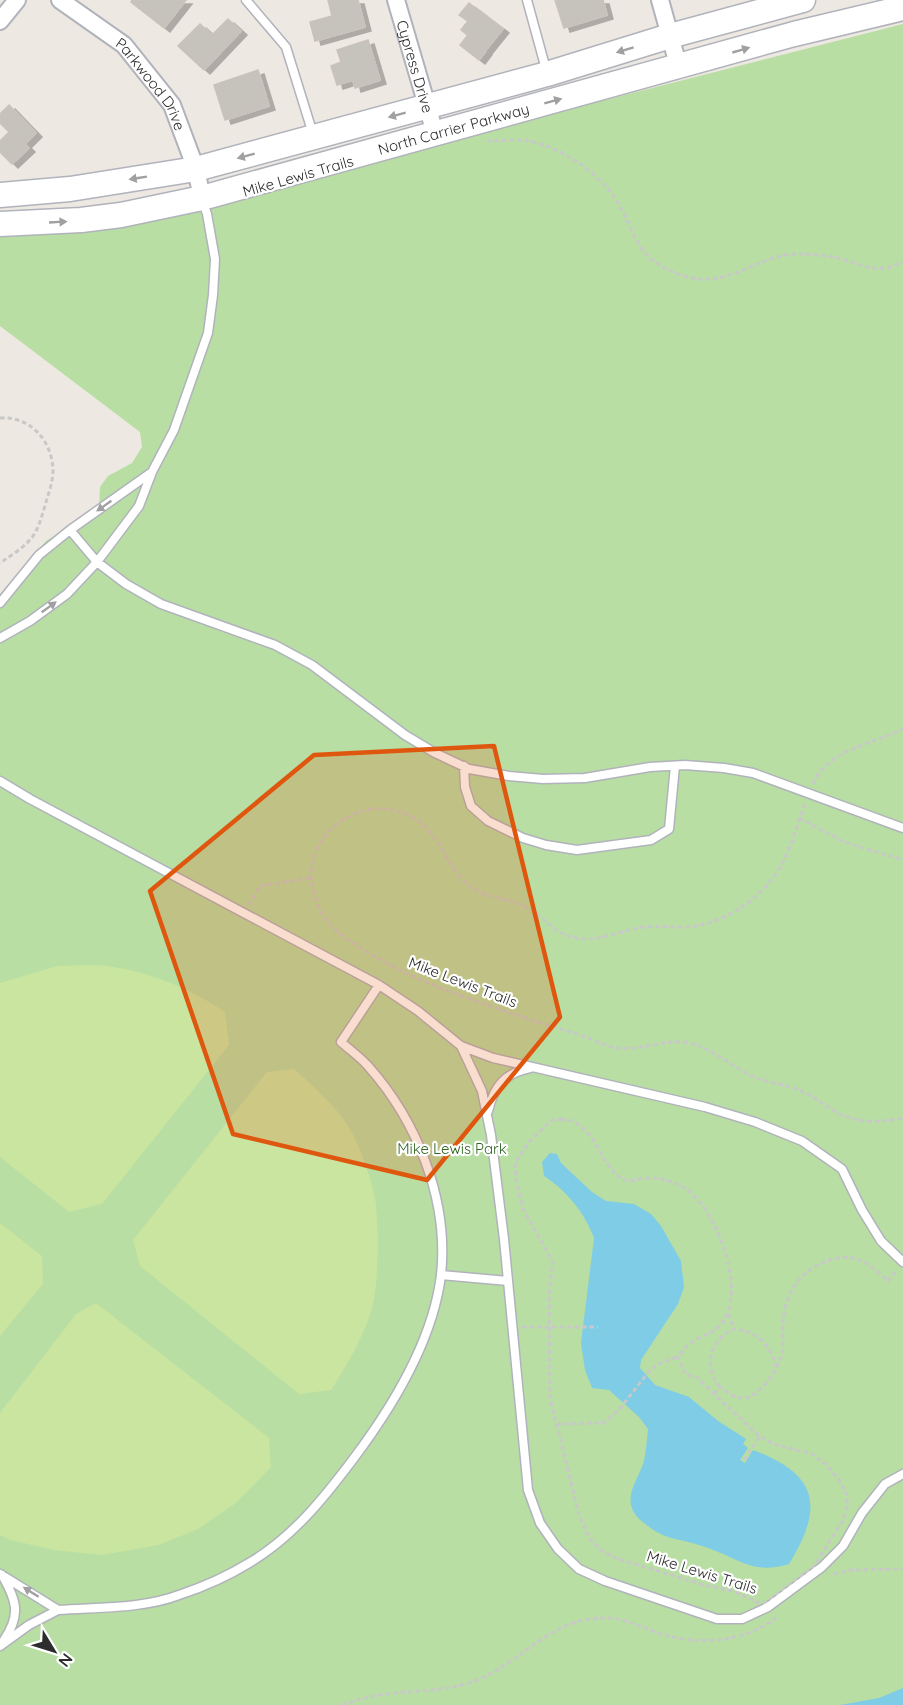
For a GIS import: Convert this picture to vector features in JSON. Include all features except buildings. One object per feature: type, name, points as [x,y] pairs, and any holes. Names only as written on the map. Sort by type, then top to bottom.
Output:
[{"type":"main road","name":"North Carrier Parkway","points":[[0,195],[70,189],[196,169],[547,74],[792,1]]},
{"type":"main road","name":"North Carrier Parkway","points":[[0,224],[81,220],[130,213],[202,198],[679,68],[794,34],[903,8]]},
{"type":"street","points":[[0,21],[17,0]]},
{"type":"street","name":"Parkwood Drive","points":[[60,0],[124,45],[172,105],[196,169],[202,198]]},
{"type":"street","name":"Cypress Drive","points":[[396,0],[435,133]]},
{"type":"street","points":[[660,0],[679,68]]},
{"type":"lane","points":[[246,0],[286,47],[314,137]]},
{"type":"lane","points":[[527,0],[547,74]]},
{"type":"lane","points":[[0,638],[30,621],[67,594],[97,562],[139,506],[152,472],[174,430],[208,333],[213,295],[215,259],[202,198]]},
{"type":"lane","points":[[0,603],[39,555],[152,472]]},
{"type":"lane","points":[[70,530],[97,562],[126,584],[161,604],[275,645],[312,665],[405,735],[435,753],[464,766],[508,776],[543,779],[585,778],[650,767],[724,768],[753,773],[903,828]]},
{"type":"lane","points":[[464,766],[465,787],[471,806],[488,821],[523,838],[546,845],[577,850],[651,840],[669,829],[675,766]]},
{"type":"lane","points":[[0,781],[379,985],[418,1011],[461,1046],[493,1058],[705,1107],[755,1122],[802,1141],[842,1169],[862,1210],[881,1241],[903,1262]]},
{"type":"lane","points":[[0,1646],[29,1625],[58,1610],[141,1604],[178,1596],[249,1563],[278,1544],[306,1517],[334,1484],[388,1409],[423,1339],[434,1307],[441,1275],[441,1236],[436,1198],[411,1128],[390,1094],[367,1065],[341,1042],[379,985]]},
{"type":"lane","points":[[461,1046],[482,1091],[487,1114],[508,1281],[528,1490],[540,1523],[558,1550],[579,1569],[605,1581],[717,1619],[742,1618],[768,1607],[822,1566],[843,1546],[862,1513],[885,1484],[903,1474]]},
{"type":"lane","points":[[487,1114],[492,1095],[501,1083],[514,1072],[535,1068]]},
{"type":"lane","points":[[441,1275],[508,1281]]},
{"type":"lane","points":[[1,1575],[58,1610]]},
{"type":"lane","points":[[0,1646],[12,1629],[16,1612],[13,1595],[1,1575]]},
{"type":"path","points":[[480,142],[520,140],[539,144],[557,151],[582,166],[596,177],[614,197],[638,244],[655,262],[678,275],[714,280],[780,256],[796,254],[834,257],[868,267],[885,268],[903,261]]},
{"type":"path","points":[[0,418],[10,418],[34,427],[44,440],[51,455],[53,471],[36,532],[30,540],[0,563]]},
{"type":"path","name":"Mike Lewis Trails","points":[[903,729],[836,756],[823,767],[783,861],[771,880],[754,898],[736,911],[698,926],[642,927],[603,938],[578,940],[557,930],[529,909],[513,902],[491,898],[473,888],[457,874],[439,842],[428,828],[410,816],[394,810],[371,808],[353,814],[334,826],[320,843],[312,862],[311,878],[315,898],[323,916],[337,931],[375,957],[457,995],[619,1048],[668,1042],[688,1043],[709,1050],[752,1076],[805,1092],[836,1112],[863,1122],[882,1122],[903,1118]]},
{"type":"path","points":[[800,818],[844,842],[903,860]]},
{"type":"path","points":[[244,914],[260,886],[311,878]]},
{"type":"path","name":"Mike Lewis Trails","points":[[677,1357],[686,1375],[696,1377],[760,1436],[773,1444],[812,1454],[827,1465],[847,1495],[847,1509],[843,1522],[813,1566],[765,1603],[757,1602],[733,1591],[704,1585],[615,1558],[602,1551],[590,1539],[579,1515],[550,1398],[548,1326],[553,1262],[523,1209],[516,1179],[515,1163],[529,1142],[552,1120],[575,1122],[584,1129],[621,1179],[668,1180],[690,1191],[701,1203],[724,1248],[733,1292],[728,1313],[734,1329]]},
{"type":"path","points":[[776,1368],[770,1349],[764,1341],[749,1332],[734,1329],[717,1341],[710,1356],[711,1373],[720,1387],[736,1397],[745,1398],[760,1389],[776,1368],[782,1353],[784,1306],[794,1286],[808,1270],[818,1263],[845,1257],[869,1263],[888,1281],[903,1262]]},
{"type":"path","points":[[557,1424],[603,1423],[618,1411],[650,1370],[658,1364],[677,1357],[685,1347],[697,1339],[713,1333],[728,1313]]},
{"type":"path","points":[[512,1327],[598,1327]]},
{"type":"path","points":[[714,1394],[720,1387]]},
{"type":"path","points":[[744,1460],[760,1436]]},
{"type":"path","points":[[830,1576],[850,1570],[903,1569]]},
{"type":"path","points":[[342,1705],[386,1694],[445,1689],[475,1681],[500,1670],[562,1626],[579,1621],[601,1618],[618,1619],[685,1640],[709,1641],[731,1639],[781,1614]]},
{"type":"highlighted area","points":[[494,746],[560,1017],[427,1180],[233,1134],[150,891],[314,755]]},
{"type":"green space","name":"Mike Lewis Park","points":[[903,24],[903,1702],[891,1705],[0,1705],[0,594],[46,541],[99,509],[100,487],[108,476],[132,463],[142,447],[140,432],[0,326],[0,234],[440,142]]},
{"type":"green space","points":[[57,966],[113,967],[143,973],[186,990],[225,1012],[229,1045],[102,1204],[69,1212],[0,1157],[0,983]]},
{"type":"green space","points":[[294,1069],[330,1103],[352,1133],[364,1161],[375,1198],[378,1238],[372,1308],[354,1350],[331,1390],[299,1394],[140,1266],[133,1240],[267,1072]]},
{"type":"green space","points":[[0,1223],[42,1256],[43,1284],[0,1336]]},
{"type":"green space","points":[[96,1303],[269,1438],[271,1467],[236,1503],[198,1529],[159,1545],[102,1555],[54,1550],[10,1540],[0,1535],[0,1413],[76,1314]]},
{"type":"water","points":[[550,1153],[557,1154],[561,1163],[592,1192],[606,1201],[634,1204],[651,1214],[661,1226],[681,1261],[684,1287],[678,1304],[641,1360],[640,1368],[655,1385],[689,1397],[718,1421],[746,1439],[743,1444],[748,1448],[740,1460],[745,1463],[753,1450],[791,1470],[803,1482],[809,1495],[810,1509],[807,1526],[789,1564],[764,1568],[744,1563],[714,1550],[660,1533],[642,1521],[634,1512],[631,1505],[631,1494],[644,1461],[648,1429],[639,1417],[609,1390],[592,1388],[585,1370],[581,1343],[594,1238],[574,1203],[544,1176],[542,1162]]},
{"type":"water","points":[[903,1688],[903,1705],[840,1705],[879,1698]]}]
